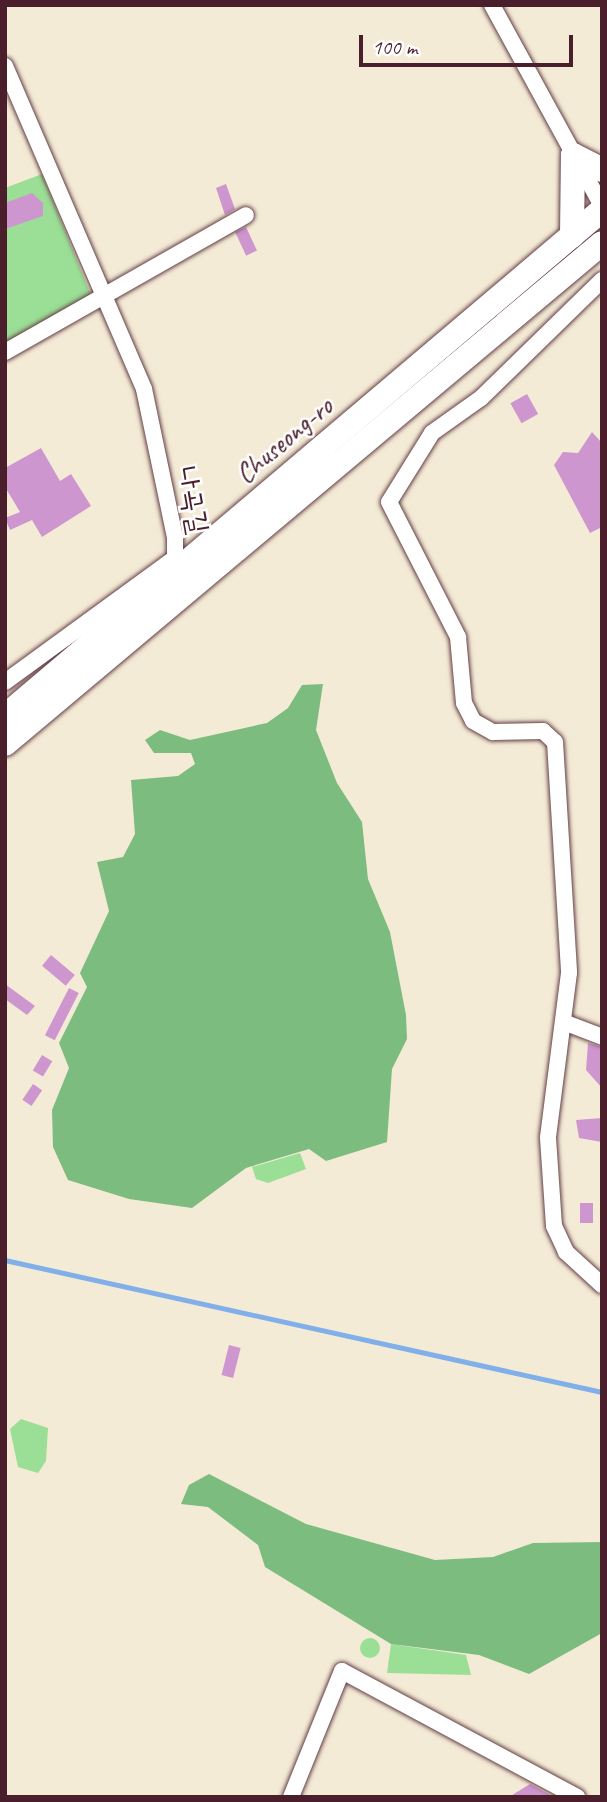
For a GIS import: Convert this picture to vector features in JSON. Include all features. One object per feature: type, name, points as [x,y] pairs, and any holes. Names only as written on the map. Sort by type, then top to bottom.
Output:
[{"type":"main road","points":[[572,236],[573,155],[602,170]]},
{"type":"main road","name":"Chuseong-ro","points":[[5,716],[602,208]]},
{"type":"main road","name":"Chuseong-ro","points":[[5,744],[602,243]]},
{"type":"main road","points":[[558,278],[602,269]]},
{"type":"street","points":[[492,5],[602,208]]},
{"type":"street","name":"나곡길","points":[[5,66],[144,389],[175,558],[5,682]]},
{"type":"street","points":[[5,352],[104,293],[246,215]]},
{"type":"street","points":[[602,280],[481,398],[432,433],[389,502],[458,637],[464,703],[473,721],[493,732],[542,731],[555,742],[564,817],[566,1023],[548,1129],[554,1226],[566,1252],[602,1285]]},
{"type":"street","points":[[566,1023],[602,1037]]},
{"type":"street","points":[[291,1797],[342,1671],[577,1797]]},
{"type":"green space","points":[[42,174],[91,295],[5,347],[5,188]]},
{"type":"green space","points":[[323,684],[316,730],[337,783],[362,822],[368,879],[390,932],[406,1015],[407,1039],[392,1069],[387,1142],[326,1161],[309,1149],[246,1168],[192,1208],[129,1199],[68,1180],[53,1147],[52,1110],[69,1068],[59,1043],[87,987],[80,973],[109,911],[97,862],[123,857],[135,834],[131,780],[178,776],[195,764],[191,753],[154,753],[145,740],[160,730],[190,740],[267,723],[288,708],[302,685]]},
{"type":"green space","points":[[300,1153],[306,1169],[268,1183],[256,1179],[252,1167]]},
{"type":"green space","points":[[21,1419],[48,1428],[46,1461],[38,1473],[18,1467],[10,1429]]},
{"type":"green space","points":[[209,1474],[306,1524],[435,1560],[493,1557],[533,1543],[602,1542],[602,1633],[529,1674],[479,1655],[391,1644],[265,1567],[258,1545],[208,1507],[181,1504],[189,1485]]},
{"type":"green space","points":[[370,1638],[377,1641],[380,1648],[377,1655],[370,1658],[363,1655],[360,1648],[363,1641]]},
{"type":"green space","points":[[391,1644],[466,1655],[471,1675],[387,1673]]},
{"type":"building","points":[[226,184],[235,209],[225,215],[216,188]]},
{"type":"building","points":[[32,193],[43,203],[43,216],[5,229],[5,203]]},
{"type":"building","points":[[246,227],[257,251],[246,256],[235,232]]},
{"type":"building","points":[[527,394],[538,414],[522,423],[510,403]]},
{"type":"building","points":[[592,432],[602,443],[602,527],[590,533],[554,465],[563,452],[578,453]]},
{"type":"building","points":[[41,448],[60,481],[71,474],[91,506],[42,537],[32,520],[10,530],[5,518],[20,512],[5,487],[5,468]]},
{"type":"building","points":[[51,955],[75,975],[66,986],[42,966]]},
{"type":"building","points":[[5,984],[35,1006],[27,1015],[5,999]]},
{"type":"building","points":[[69,988],[79,993],[55,1040],[45,1035]]},
{"type":"building","points":[[588,1043],[602,1047],[602,1088],[586,1070]]},
{"type":"building","points":[[42,1055],[52,1061],[43,1077],[33,1070]]},
{"type":"building","points":[[33,1084],[42,1090],[31,1106],[22,1100]]},
{"type":"building","points":[[602,1118],[602,1142],[579,1138],[576,1120]]},
{"type":"building","points":[[580,1203],[593,1203],[593,1223],[580,1223]]},
{"type":"building","points":[[229,1345],[241,1348],[233,1378],[222,1375]]},
{"type":"building","points":[[530,1784],[554,1797],[509,1797]]},
{"type":"waterway","points":[[5,1260],[602,1392]]}]
